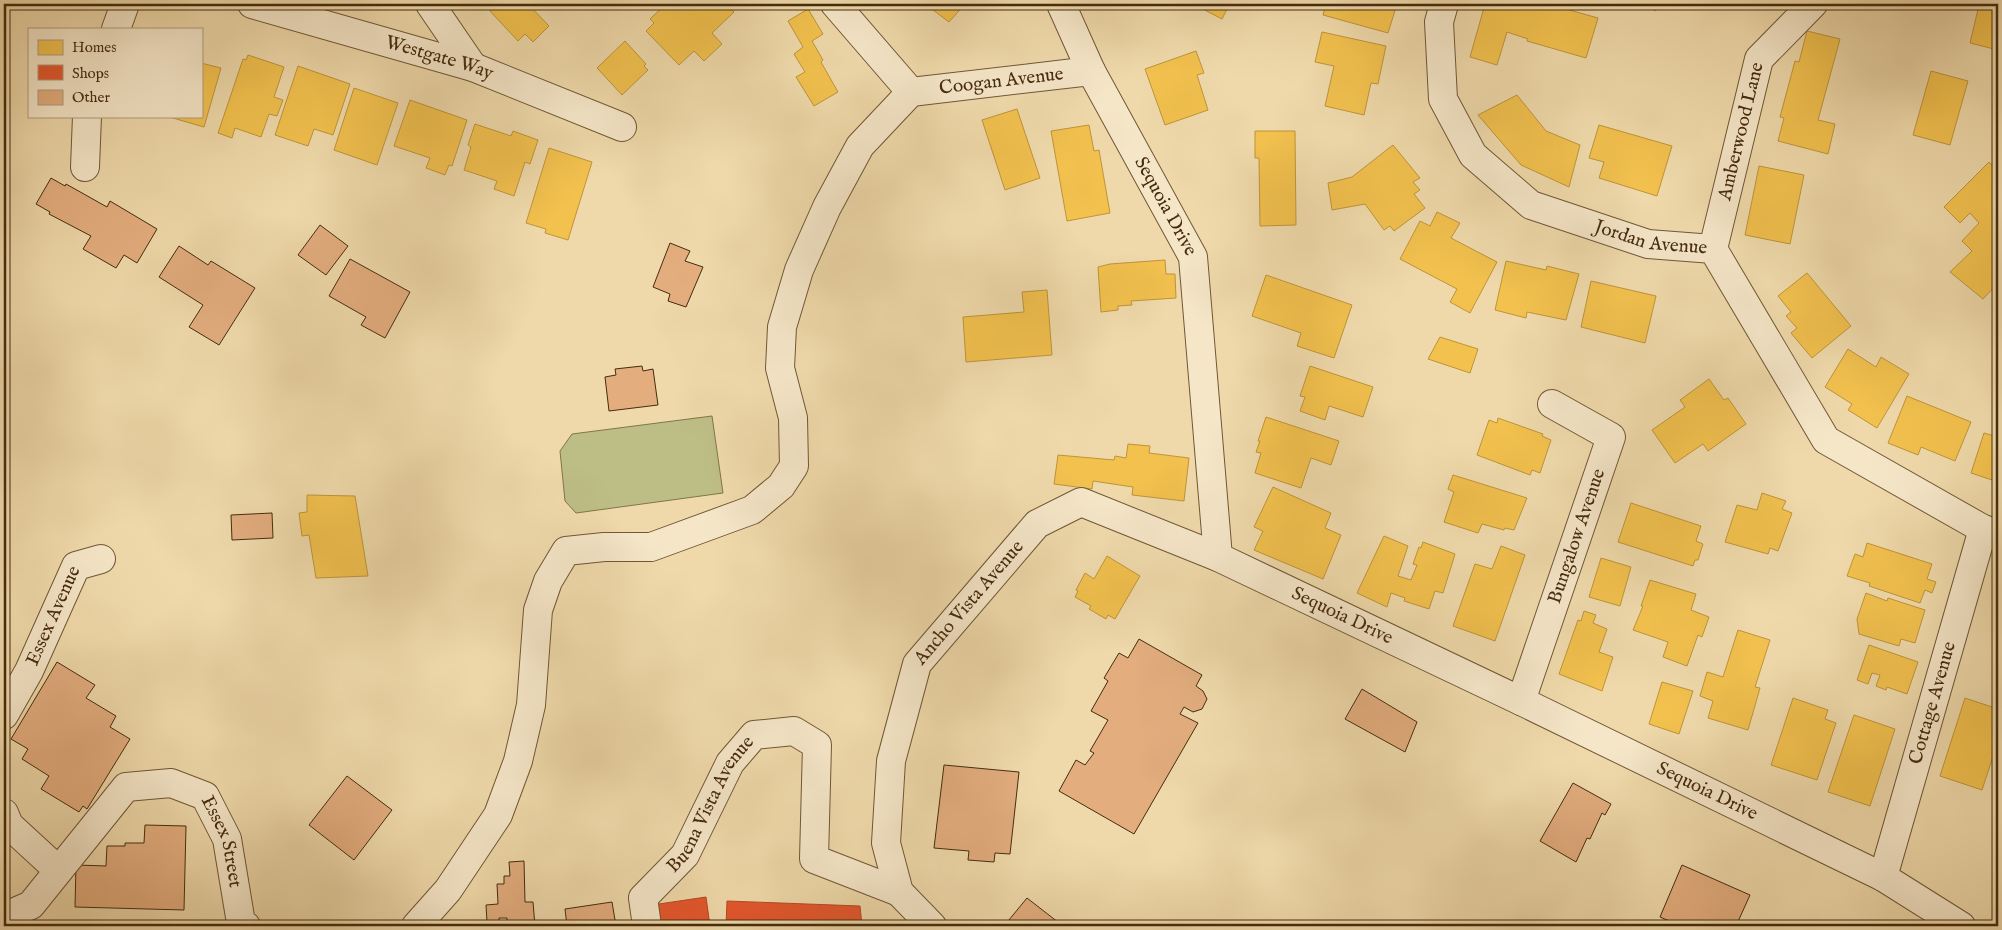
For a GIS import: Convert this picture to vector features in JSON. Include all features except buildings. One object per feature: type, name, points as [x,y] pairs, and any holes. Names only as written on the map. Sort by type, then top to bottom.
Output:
[{"type":"street","points":[[116,28],[125,4]]},
{"type":"street","name":"Westgate Way","points":[[252,4],[473,67],[622,127]]},
{"type":"street","points":[[430,4],[473,67]]},
{"type":"street","points":[[416,926],[448,890],[498,815],[518,761],[531,705],[538,610],[548,581],[566,551],[604,547],[651,547],[702,530],[752,510],[781,486],[794,466],[793,418],[780,368],[782,327],[799,270],[827,207],[860,146],[911,92],[835,4]]},
{"type":"street","name":"Sequoia Drive","points":[[1061,4],[1092,71],[1193,258],[1218,557],[1521,700],[1884,878],[1961,926]]},
{"type":"street","name":"Jordan Avenue","points":[[1444,4],[1439,22],[1443,100],[1473,155],[1531,205],[1648,244],[1713,249],[1826,440],[1990,532]]},
{"type":"street","name":"Amberwood Lane","points":[[1713,249],[1759,59],[1813,4]]},
{"type":"street","name":"Coogan Avenue","points":[[911,92],[1092,71]]},
{"type":"street","points":[[85,167],[86,118]]},
{"type":"street","name":"Bungalow Avenue","points":[[1521,700],[1611,437],[1552,404]]},
{"type":"street","name":"Ancho Vista Avenue","points":[[932,926],[899,892],[886,843],[891,761],[916,664],[1037,524],[1082,502],[1218,557]]},
{"type":"street","name":"Cottage Avenue","points":[[1884,878],[1990,532]]},
{"type":"street","name":"Essex Avenue","points":[[4,715],[29,671],[76,566],[101,559]]},
{"type":"street","name":"Buena Vista Avenue","points":[[647,926],[643,898],[686,855],[730,763],[754,735],[794,732],[817,745],[814,858],[899,892]]},
{"type":"street","name":"Essex Street","points":[[4,918],[31,905],[126,787],[171,783],[205,796],[227,839],[241,923],[246,926]]},
{"type":"street","points":[[4,813],[9,825],[58,870]]},
{"type":"green space","points":[[712,416],[723,493],[576,513],[565,501],[560,451],[572,434]]}]
